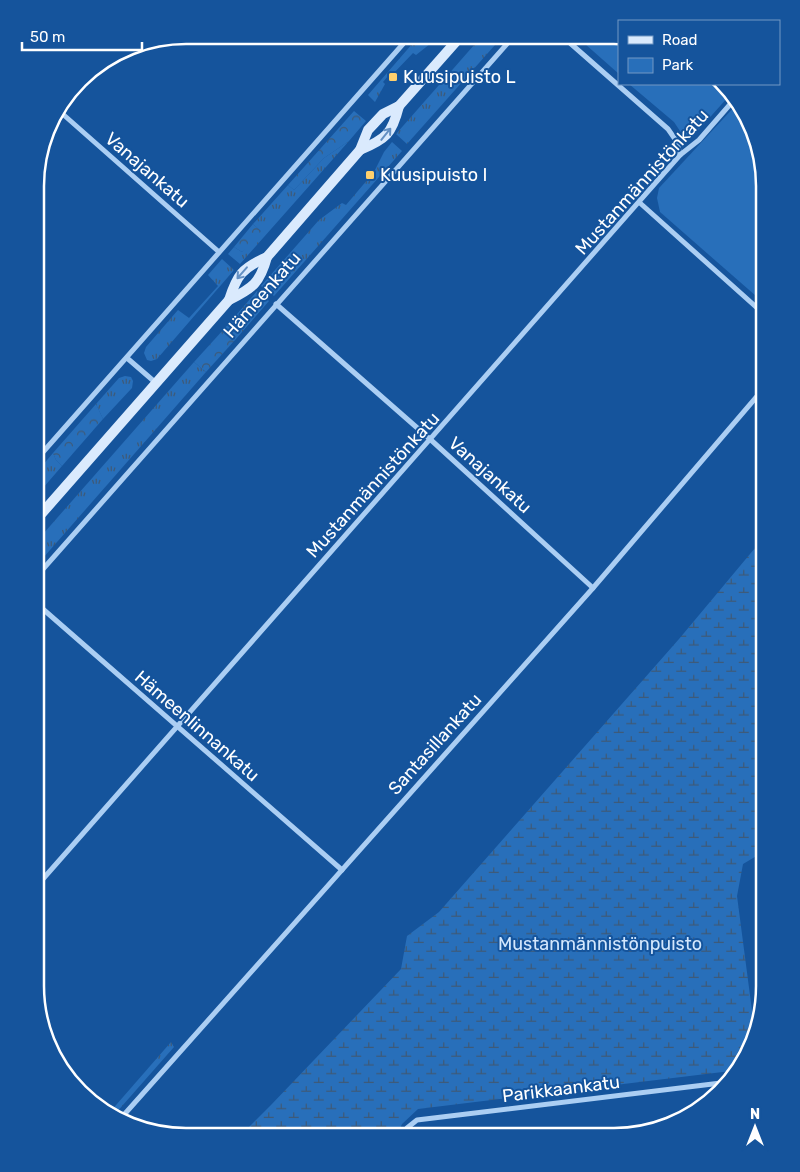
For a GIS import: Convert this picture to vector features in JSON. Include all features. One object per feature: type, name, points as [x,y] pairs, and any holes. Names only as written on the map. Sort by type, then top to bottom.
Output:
[{"type":"main road","name":"Hämeenkatu","points":[[229,300],[247,292],[262,275],[267,257],[360,150],[368,130],[383,114],[399,106],[454,44]]},
{"type":"main road","name":"Hämeenkatu","points":[[360,150],[380,141],[394,124],[399,106]]},
{"type":"main road","name":"Hämeenkatu","points":[[44,511],[229,300],[235,281],[242,273],[250,264],[267,257]]},
{"type":"street","points":[[44,451],[403,44]]},
{"type":"street","name":"Hämeenkatu","points":[[44,568],[507,44]]},
{"type":"street","points":[[571,44],[618,85]]},
{"type":"street","points":[[618,85],[668,128],[677,142],[680,155]]},
{"type":"street","name":"Mustanmännistönkatu","points":[[44,878],[640,203],[680,155],[699,140],[730,104]]},
{"type":"street","name":"Vanajankatu","points":[[63,115],[219,252]]},
{"type":"street","points":[[640,203],[756,306]]},
{"type":"street","name":"Vanajankatu","points":[[276,304],[431,440],[593,588]]},
{"type":"street","points":[[127,358],[156,383]]},
{"type":"street","name":"Santasillankatu","points":[[126,1114],[593,588],[756,398]]},
{"type":"street","name":"Hämeenlinnankatu","points":[[44,610],[342,870]]},
{"type":"street","name":"Parikkaankatu","points":[[407,1128],[417,1120],[718,1083]]},
{"type":"green space","points":[[412,44],[430,44],[416,55],[413,53],[390,77],[388,76],[383,82],[385,84],[375,102],[368,95]]},
{"type":"green space","points":[[475,44],[496,44],[407,144],[396,134]]},
{"type":"green space","points":[[585,44],[618,44],[618,73]]},
{"type":"green space","points":[[630,85],[715,85],[726,99],[695,134],[684,137],[674,122]]},
{"type":"green space","points":[[733,108],[742,123],[754,158],[756,177],[756,296],[660,212],[657,198],[659,188]]},
{"type":"green space","points":[[354,111],[366,121],[349,141],[324,158],[294,190],[288,185]]},
{"type":"green space","points":[[349,141],[240,264],[228,254],[234,247],[242,252],[261,231],[253,224],[288,185],[294,190],[324,158]]},
{"type":"green space","points":[[392,142],[402,151],[274,296],[261,286],[319,220],[342,203],[346,205],[374,172],[384,152]]},
{"type":"green space","points":[[253,224],[261,231],[256,241],[242,252],[234,247]]},
{"type":"green space","points":[[222,259],[234,270],[157,359],[147,360],[144,353],[146,347],[178,310],[189,318],[218,286],[208,275]]},
{"type":"green space","points":[[257,291],[269,301],[235,340],[224,329]]},
{"type":"green space","points":[[224,329],[235,340],[206,372],[194,362]]},
{"type":"green space","points":[[194,362],[206,372],[44,557],[44,533]]},
{"type":"green space","points":[[131,377],[133,381],[132,388],[103,419],[96,404],[119,378]]},
{"type":"green space","points":[[96,404],[103,419],[62,466],[56,460],[53,453]]},
{"type":"green space","points":[[53,453],[56,460],[62,466],[44,487],[44,464]]},
{"type":"green space","name":"Mustanmännistönpuisto","points":[[756,547],[756,856],[743,864],[737,896],[753,1018],[742,1049],[727,1071],[418,1109],[402,1124],[400,1128],[248,1128],[401,969],[407,936],[439,912],[679,639]]},
{"type":"green space","points":[[171,1042],[174,1047],[118,1110],[113,1108]]},
{"type":"place","name":"Kuusipuisto L","points":[[393,77]]},
{"type":"place","name":"Kuusipuisto I","points":[[370,175]]}]
